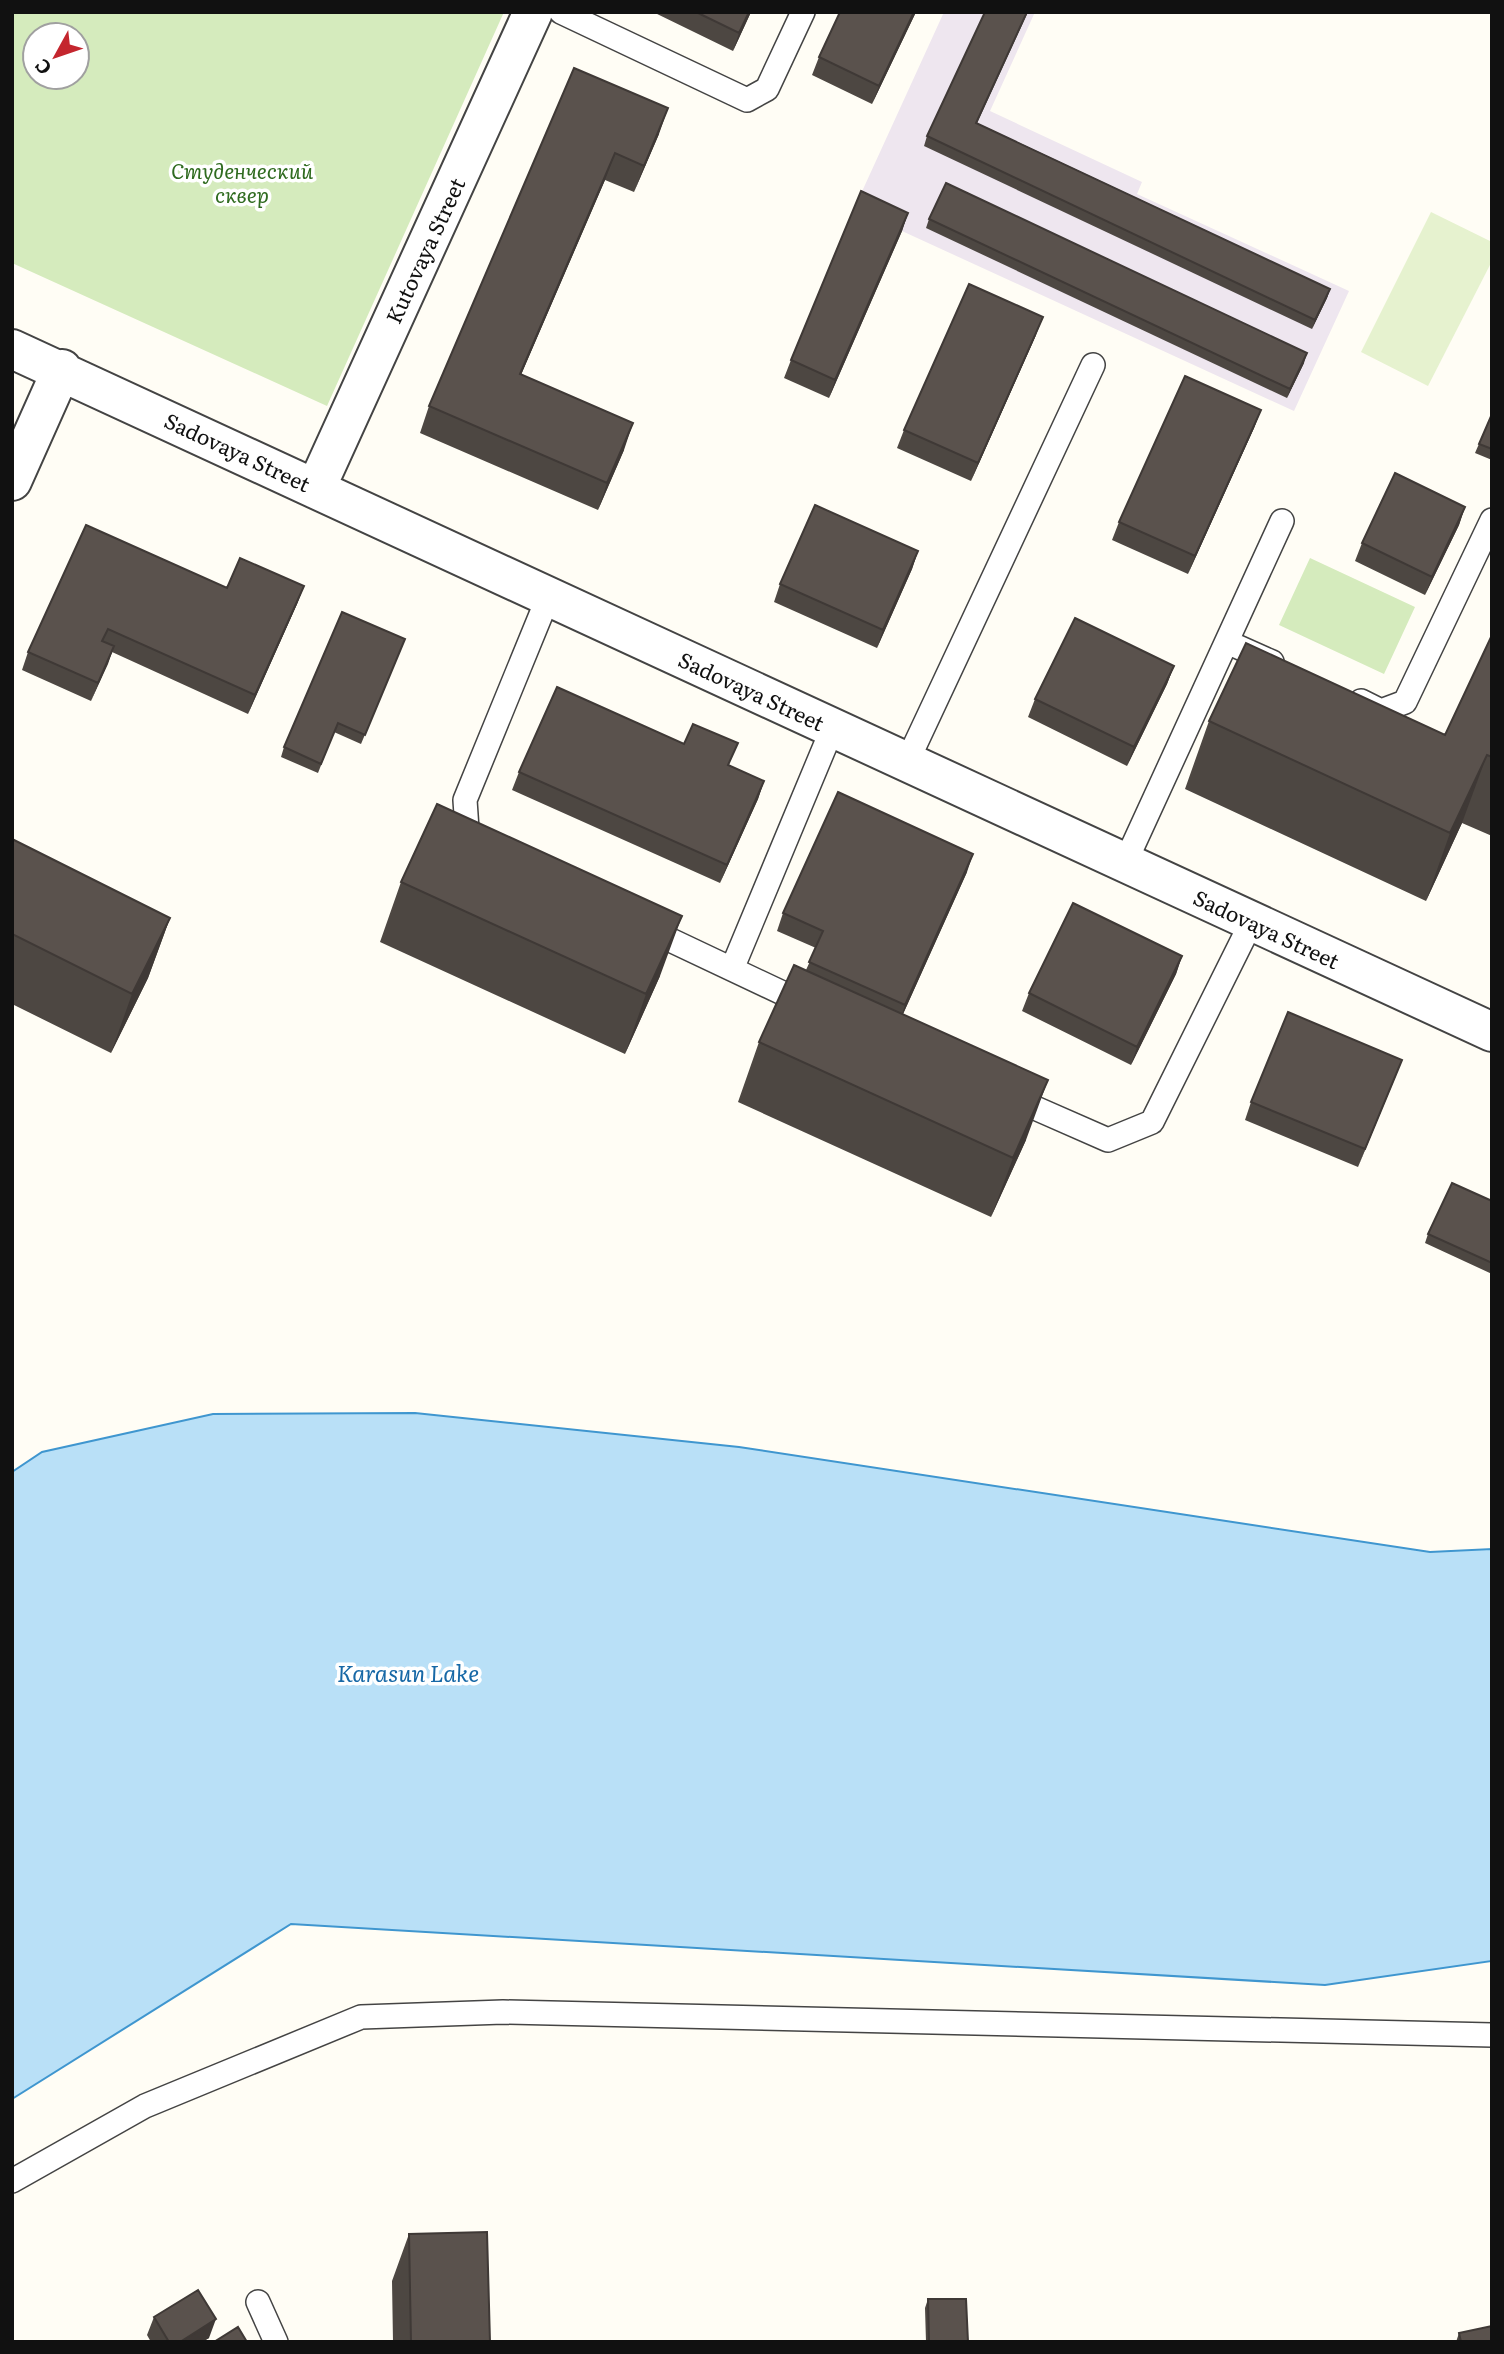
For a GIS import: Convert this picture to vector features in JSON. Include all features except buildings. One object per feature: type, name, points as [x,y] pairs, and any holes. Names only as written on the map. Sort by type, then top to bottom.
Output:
[{"type":"street","name":"Kutovaya Street","points":[[316,488],[533,12]]},
{"type":"street","name":"Sadovaya Street","points":[[12,349],[62,369],[1252,921],[1488,1021]]},
{"type":"street","points":[[12,481],[62,369]]},
{"type":"lane","points":[[561,12],[747,100],[767,89],[803,12]]},
{"type":"lane","points":[[907,762],[1093,365]]},
{"type":"lane","points":[[1346,695],[1381,710],[1405,702],[1492,520]]},
{"type":"lane","points":[[1125,863],[1282,521]]},
{"type":"lane","points":[[493,856],[468,844],[465,800],[549,595]]},
{"type":"lane","points":[[1227,642],[1298,674]]},
{"type":"lane","points":[[732,969],[833,727]]},
{"type":"lane","points":[[631,921],[830,1016]]},
{"type":"lane","points":[[993,1090],[1108,1140],[1152,1122],[1252,921]]},
{"type":"lane","points":[[12,2181],[145,2106],[361,2017],[517,2012],[1492,2035]]},
{"type":"lane","points":[[258,2302],[276,2342]]},
{"type":"shaded area","points":[[944,12],[1035,12],[990,111],[1142,182],[1137,194],[1349,291],[1294,411],[854,209]]},
{"type":"green space","name":"Студенческий сквер","points":[[12,12],[504,12],[327,406],[12,263]]},
{"type":"green space","points":[[1431,212],[1492,242],[1492,261],[1428,386],[1361,352]]},
{"type":"green space","points":[[1310,558],[1415,607],[1384,674],[1279,625]]},
{"type":"water","name":"Karasun Lake","points":[[415,1413],[739,1447],[1430,1552],[1492,1549],[1492,1961],[1325,1985],[291,1924],[12,2099],[12,1472],[42,1452],[213,1414]]}]
